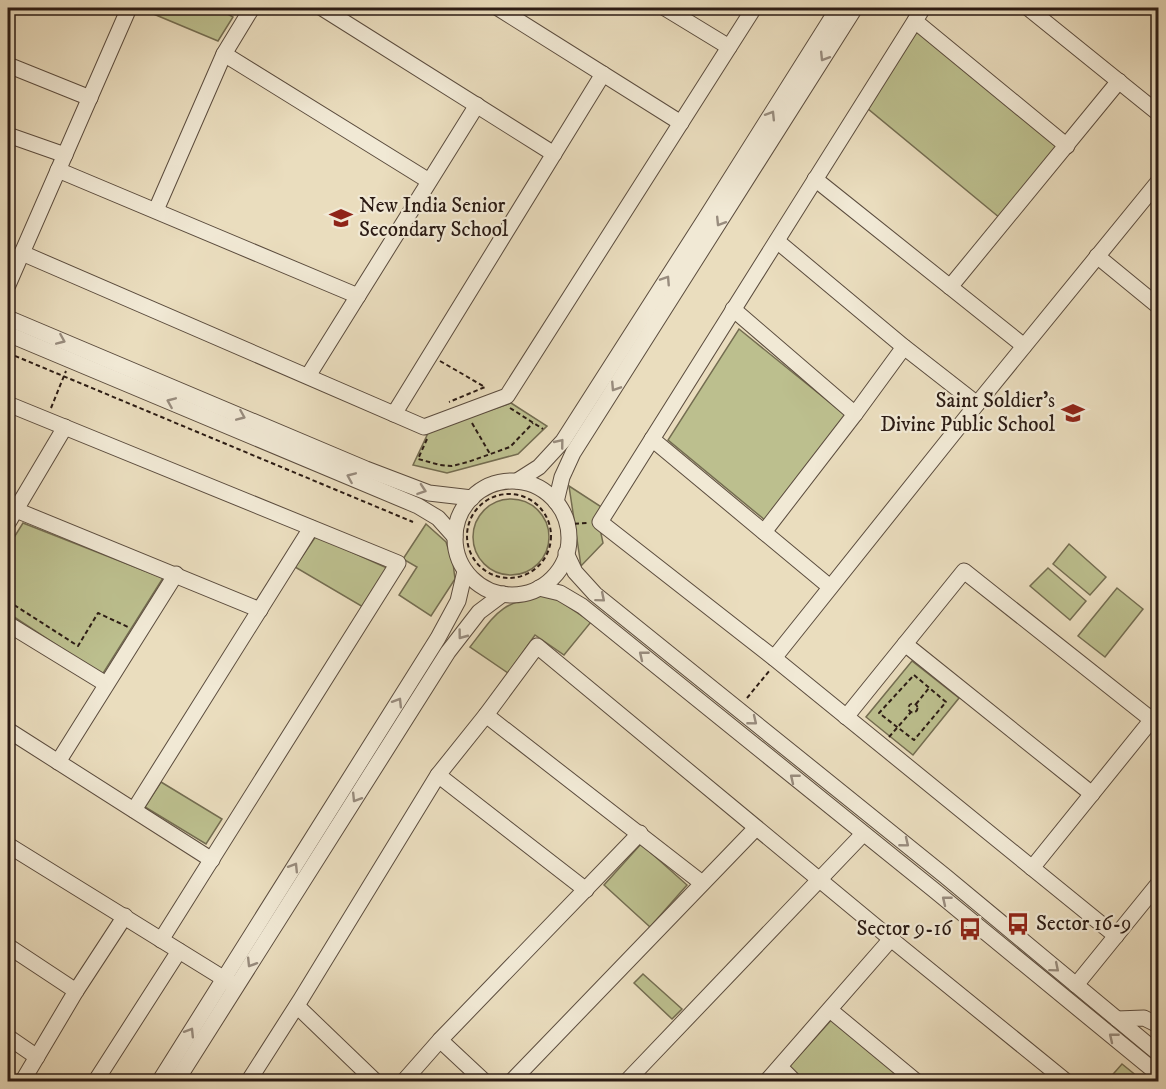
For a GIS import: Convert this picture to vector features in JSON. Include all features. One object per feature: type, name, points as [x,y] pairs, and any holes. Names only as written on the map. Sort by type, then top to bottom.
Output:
[{"type":"street","points":[[8,285],[129,8]]},
{"type":"street","points":[[156,210],[224,54],[252,8]]},
{"type":"street","points":[[322,8],[554,154]]},
{"type":"street","points":[[498,8],[681,123]]},
{"type":"street","points":[[665,8],[729,47]]},
{"type":"street","points":[[21,253],[424,428],[507,396],[754,8]]},
{"type":"street","points":[[517,481],[541,489],[556,502],[567,524],[569,542],[563,562],[555,575],[539,588],[524,594],[503,594],[481,586],[465,571],[456,549],[455,537],[461,513],[472,498],[492,485],[517,481],[539,467],[563,441],[838,8]]},
{"type":"street","points":[[556,502],[562,477],[573,453],[855,8]]},
{"type":"street","points":[[923,8],[600,522],[776,660],[1116,936]]},
{"type":"street","points":[[1028,8],[1158,113]]},
{"type":"street","points":[[915,21],[1067,146]]},
{"type":"street","points":[[224,54],[429,182]]},
{"type":"street","points":[[8,65],[90,98]]},
{"type":"street","points":[[394,414],[603,74]]},
{"type":"street","points":[[950,287],[1119,81]]},
{"type":"street","points":[[308,376],[477,105]]},
{"type":"street","points":[[9,140],[65,155]]},
{"type":"street","points":[[58,170],[358,296]]},
{"type":"street","points":[[815,180],[1024,346]]},
{"type":"street","points":[[776,660],[830,588],[977,404],[1158,182]]},
{"type":"street","points":[[777,241],[904,347],[977,404]]},
{"type":"street","points":[[1097,256],[1158,306]]},
{"type":"street","points":[[734,309],[855,414]]},
{"type":"street","points":[[8,318],[376,473],[429,493],[472,498]]},
{"type":"street","points":[[8,334],[418,506],[438,518],[455,537]]},
{"type":"street","points":[[764,532],[904,347]]},
{"type":"street","points":[[8,404],[398,563],[162,940]]},
{"type":"street","points":[[8,523],[65,428]]},
{"type":"street","points":[[652,439],[830,588]]},
{"type":"street","points":[[16,510],[260,610]]},
{"type":"street","points":[[134,810],[311,528]]},
{"type":"street","points":[[566,553],[574,572],[595,594],[945,876],[1158,1053]]},
{"type":"street","points":[[176,1082],[230,982],[438,639],[458,601],[465,571]]},
{"type":"street","points":[[846,717],[964,571],[1155,716],[1032,868]]},
{"type":"street","points":[[58,762],[176,574]]},
{"type":"street","points":[[539,588],[560,593],[582,606],[1158,1074]]},
{"type":"street","points":[[159,1082],[230,982],[448,652],[479,612],[503,594]]},
{"type":"street","points":[[8,624],[106,684]]},
{"type":"street","points":[[905,644],[1092,794]]},
{"type":"street","points":[[248,1082],[438,775],[537,646],[1067,1082]]},
{"type":"street","points":[[486,715],[702,883]]},
{"type":"street","points":[[8,730],[212,860]]},
{"type":"street","points":[[438,775],[586,890]]},
{"type":"street","points":[[511,1082],[756,828]]},
{"type":"street","points":[[403,1082],[440,1040],[640,833]]},
{"type":"street","points":[[626,1082],[863,834]]},
{"type":"street","points":[[8,845],[230,982]]},
{"type":"street","points":[[1076,985],[1158,884]]},
{"type":"street","points":[[22,1082],[76,991],[125,916]]},
{"type":"street","points":[[766,1082],[891,939]]},
{"type":"street","points":[[8,946],[76,991]]},
{"type":"street","points":[[95,1082],[178,951]]},
{"type":"street","points":[[297,1006],[372,1080]]},
{"type":"street","points":[[830,1010],[917,1082]]},
{"type":"street","points":[[1117,1019],[1144,1018],[1158,1025]]},
{"type":"street","points":[[8,1037],[37,1057]]},
{"type":"street","points":[[440,1040],[485,1082]]},
{"type":"street","points":[[780,1067],[795,1082]]},
{"type":"path","points":[[8,353],[413,522]]},
{"type":"path","points":[[438,360],[485,387],[444,405]]},
{"type":"path","points":[[47,420],[67,369]]},
{"type":"path","points":[[509,408],[543,429]]},
{"type":"path","points":[[471,420],[490,454]]},
{"type":"path","points":[[430,433],[418,459],[452,466],[515,444],[533,423]]},
{"type":"path","points":[[512,494],[530,499],[540,507],[547,518],[550,530],[548,548],[539,565],[529,573],[511,577],[493,575],[474,560],[467,536],[471,518],[482,503],[493,497],[512,494]]},
{"type":"path","points":[[567,524],[600,522]]},
{"type":"path","points":[[8,601],[78,646],[98,613],[128,628],[133,619]]},
{"type":"path","points":[[744,702],[776,660]]},
{"type":"path","points":[[914,675],[946,702],[914,740],[897,727],[879,713],[914,675]]},
{"type":"path","points":[[910,712],[909,706],[915,704],[930,688]]},
{"type":"path","points":[[881,746],[910,712],[917,711],[915,704]]},
{"type":"green space","points":[[145,8],[217,8],[233,17],[218,41],[144,10]]},
{"type":"green space","points":[[917,31],[1057,147],[1000,218],[867,108]]},
{"type":"green space","points":[[739,329],[849,418],[766,521],[668,440]]},
{"type":"green space","points":[[511,403],[547,426],[518,454],[447,473],[413,465],[429,431]]},
{"type":"green space","points":[[569,486],[603,508],[598,519],[603,543],[581,566]]},
{"type":"green space","points":[[511,499],[525,502],[538,510],[546,523],[549,537],[546,551],[538,564],[525,572],[511,575],[497,572],[484,564],[476,551],[473,537],[476,523],[484,510],[497,502]]},
{"type":"green space","points":[[23,523],[163,578],[102,675],[8,613],[8,547]]},
{"type":"green space","points":[[426,524],[446,542],[453,563],[455,579],[431,616],[399,595],[417,567],[403,559]]},
{"type":"green space","points":[[316,536],[387,568],[363,607],[295,567]]},
{"type":"green space","points":[[1069,544],[1106,577],[1090,595],[1053,564]]},
{"type":"green space","points":[[1048,568],[1086,601],[1070,620],[1030,586]]},
{"type":"green space","points":[[1117,588],[1143,609],[1105,657],[1078,636]]},
{"type":"green space","points":[[545,595],[558,600],[591,622],[564,655],[535,635],[508,673],[470,647],[500,611],[518,602]]},
{"type":"green space","points":[[912,661],[959,698],[913,755],[866,717]]},
{"type":"green space","points":[[161,782],[222,819],[206,844],[145,807]]},
{"type":"green space","points":[[641,844],[687,885],[650,927],[604,885]]},
{"type":"green space","points":[[643,974],[682,1009],[672,1019],[634,983]]},
{"type":"green space","points":[[833,1018],[906,1081],[802,1081],[788,1068]]},
{"type":"green space","points":[[1122,1064],[1143,1081],[1107,1081]]},
{"type":"place","name":"New India Senior Secondary School","points":[[341,218]]},
{"type":"place","name":"Saint Soldier’s Divine Public School","points":[[1073,413]]},
{"type":"place","name":"Sector 16-9","points":[[1018,924]]},
{"type":"place","name":"Sector 9-16","points":[[970,929]]}]
